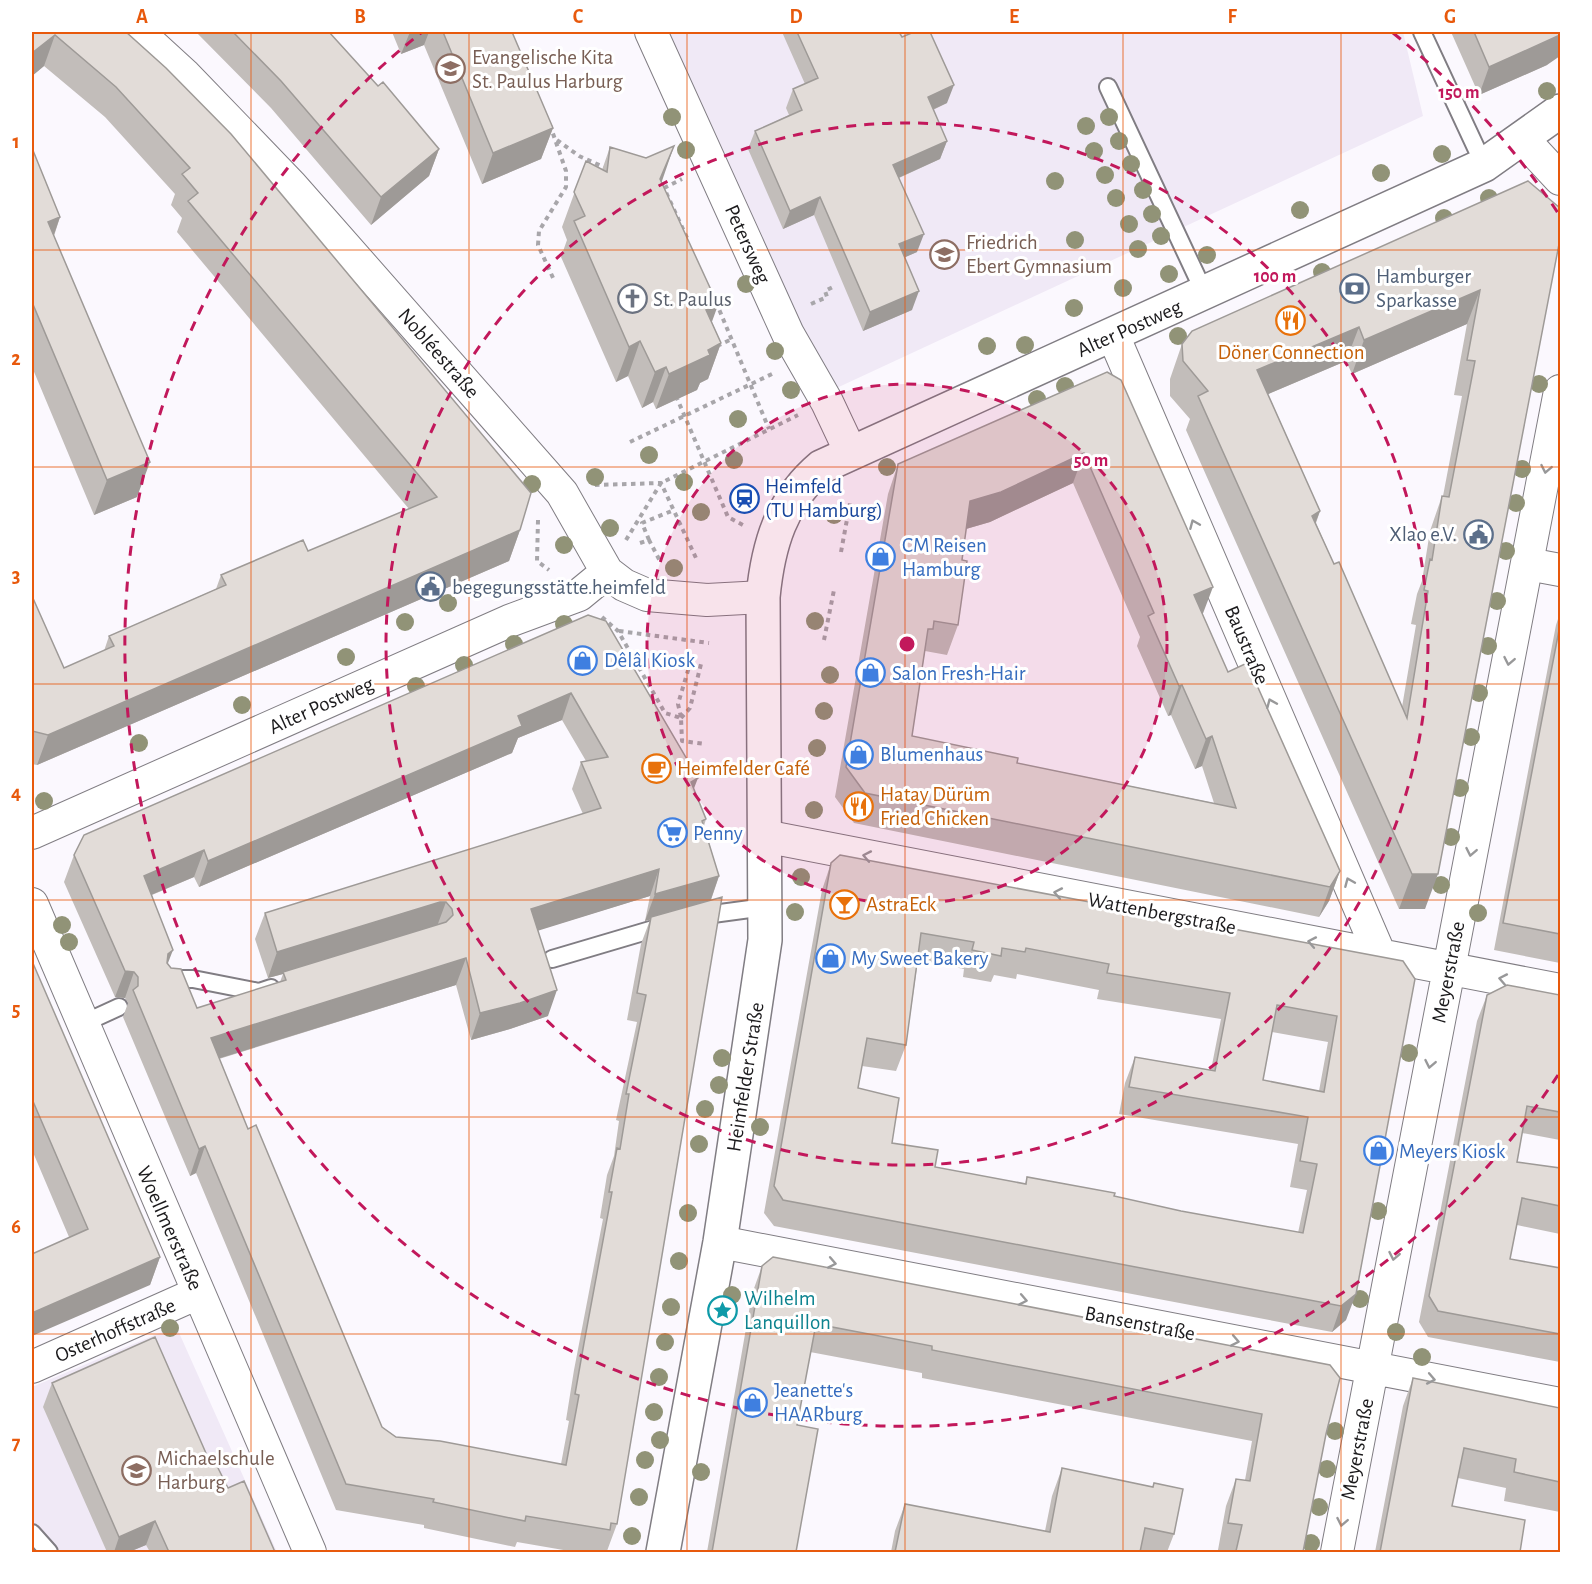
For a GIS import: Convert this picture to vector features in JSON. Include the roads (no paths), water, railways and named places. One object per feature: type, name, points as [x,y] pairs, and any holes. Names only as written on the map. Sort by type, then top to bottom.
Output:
[{"type":"street","name":"Nobléestraße","points":[[138,32],[185,75],[291,185],[562,493],[607,572],[624,585],[657,597],[707,600],[763,597]]},
{"type":"street","name":"Petersweg","points":[[651,32],[801,360],[827,402],[851,453]]},
{"type":"street","name":"Alter Postweg","points":[[763,597],[771,542],[789,503],[809,477],[821,467],[1484,165],[1523,140],[1560,111]]},
{"type":"street","points":[[1523,140],[1560,179]]},
{"type":"street","name":"Baustraße","points":[[1113,335],[1380,955]]},
{"type":"street","name":"Meyerstraße","points":[[1336,1552],[1560,391]]},
{"type":"street","points":[[1528,564],[1560,570]]},
{"type":"street","name":"Alter Postweg","points":[[32,833],[509,621],[579,595],[607,572]]},
{"type":"street","name":"Heimfelder Straße","points":[[663,1552],[720,1242],[765,940],[763,597]]},
{"type":"street","name":"Wattenbergstraße","points":[[764,836],[1560,990]]},
{"type":"street","name":"Woellmerstraße","points":[[32,904],[56,955],[81,1024],[310,1552]]},
{"type":"street","name":"Bansenstraße","points":[[720,1242],[1560,1404]]},
{"type":"street","name":"Osterhoffstraße","points":[[32,1367],[198,1293]]},
{"type":"lane","points":[[1422,32],[1484,165]]},
{"type":"lane","points":[[1108,87],[1205,294]]},
{"type":"lane","points":[[552,959],[710,913],[765,907]]},
{"type":"lane","points":[[167,986],[183,979],[193,979],[260,992],[292,982]]},
{"type":"lane","points":[[81,1024],[119,1007]]},
{"type":"lane","points":[[32,1533],[49,1552]]},
{"type":"place","name":"Evangelische Kita St. Paulus Harburg","points":[[451,69]]},
{"type":"place","name":"Friedrich Ebert Gymnasium","points":[[945,254]]},
{"type":"place","name":"Hamburger Sparkasse","points":[[1355,288]]},
{"type":"place","name":"St. Paulus","points":[[632,299]]},
{"type":"place","name":"Döner Connection","points":[[1291,321]]},
{"type":"place","name":"Heimfeld (TU Hamburg)","points":[[744,498]]},
{"type":"place","name":"Xlao e.V.","points":[[1478,534]]},
{"type":"place","name":"CM Reisen Hamburg","points":[[881,557]]},
{"type":"place","name":"begegungsstätte.heimfeld","points":[[431,587]]},
{"type":"place","name":"Dêlâl Kiosk","points":[[583,660]]},
{"type":"place","name":"Salon Fresh-Hair","points":[[871,673]]},
{"type":"place","name":"Blumenhaus","points":[[859,754]]},
{"type":"place","name":"Heimfelder Café","points":[[656,768]]},
{"type":"place","name":"Hatay Dürüm Fried Chicken","points":[[859,806]]},
{"type":"place","name":"Penny","points":[[672,833]]},
{"type":"place","name":"AstraEck","points":[[845,904]]},
{"type":"place","name":"My Sweet Bakery","points":[[830,958]]},
{"type":"place","name":"Meyers Kiosk","points":[[1378,1151]]},
{"type":"place","name":"Wilhelm Lanquillon","points":[[723,1310]]},
{"type":"place","name":"Jeanette's HAARburg","points":[[753,1402]]},
{"type":"place","name":"Michaelschule Harburg","points":[[136,1470]]}]
